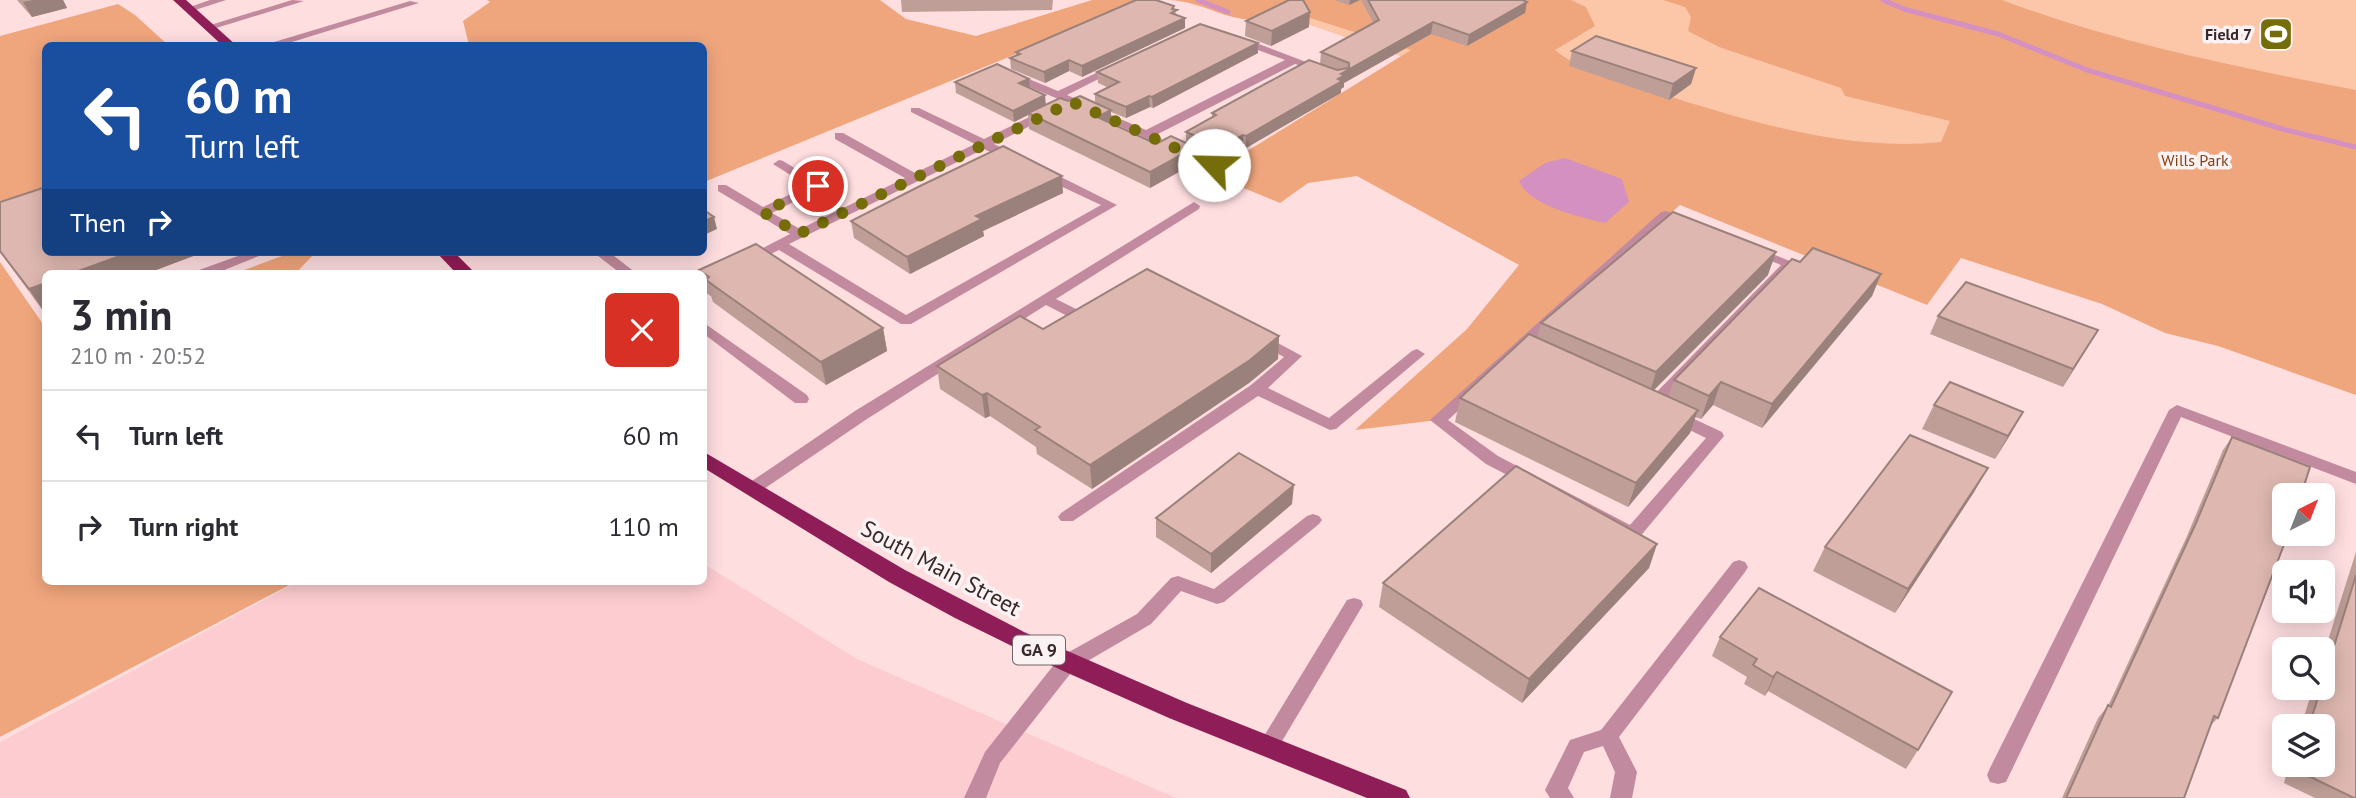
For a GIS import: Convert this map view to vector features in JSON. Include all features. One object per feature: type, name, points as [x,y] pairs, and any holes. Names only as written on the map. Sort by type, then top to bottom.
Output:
[{"type":"highway","points":[[184,4],[226,42]]},
{"type":"highway","points":[[448,256],[463,270]]},
{"type":"highway","name":"South Main Street","points":[[707,461],[870,562],[962,612],[1067,663],[1396,798]]},
{"type":"lane","points":[[184,4],[220,0]]},
{"type":"lane","points":[[209,27],[299,1]]},
{"type":"lane","points":[[280,42],[414,3]]},
{"type":"lane","points":[[1229,35],[1329,73]]},
{"type":"lane","points":[[1146,135],[1294,60]]},
{"type":"lane","points":[[1058,95],[1130,61]]},
{"type":"lane","points":[[1004,72],[1214,165]]},
{"type":"lane","points":[[736,265],[1072,102]]},
{"type":"lane","points":[[779,244],[906,321],[1111,205],[915,110]]},
{"type":"lane","points":[[839,136],[914,178]]},
{"type":"lane","points":[[763,212],[818,186],[779,164]]},
{"type":"lane","points":[[722,188],[799,234]]},
{"type":"lane","points":[[751,489],[861,415],[1194,206]]},
{"type":"lane","points":[[1666,215],[1790,264],[1646,402],[1716,436],[1632,534],[1492,460],[1438,420],[1526,350],[1666,215]]},
{"type":"lane","points":[[212,270],[251,256]]},
{"type":"lane","points":[[606,256],[625,270]]},
{"type":"lane","points":[[1046,299],[1084,319],[1105,307]]},
{"type":"lane","points":[[707,329],[802,398]]},
{"type":"lane","points":[[1067,516],[1256,389],[1294,356],[1245,331]]},
{"type":"lane","points":[[1256,389],[1330,425],[1417,354]]},
{"type":"lane","points":[[1998,775],[2177,410],[2356,478]]},
{"type":"lane","points":[[975,798],[992,758],[1067,663],[1144,619],[1178,583],[1217,597],[1313,520]]},
{"type":"lane","points":[[1563,798],[1556,790],[1577,746],[1608,736],[1739,568]]},
{"type":"lane","points":[[1268,747],[1354,605]]},
{"type":"lane","points":[[1608,736],[1626,772],[1620,798]]},
{"type":"shaded area","points":[[1565,158],[1622,179],[1629,202],[1605,223],[1569,214],[1544,204],[1525,190],[1519,181],[1545,163]]},
{"type":"shaded area","points":[[707,566],[857,659],[1176,798],[0,798],[0,742],[292,585],[707,585]]},
{"type":"green space","points":[[487,0],[880,0],[906,19],[976,36],[1092,0],[1148,0],[707,181],[707,42],[468,42],[463,21],[490,2]]},
{"type":"green space","name":"Wills Park","points":[[1170,0],[1571,0],[1586,7],[1595,26],[1555,50],[1578,65],[1618,81],[1727,114],[1798,132],[1869,142],[1941,142],[1950,121],[1845,96],[1841,88],[1719,47],[1688,31],[1691,17],[1685,7],[1663,0],[2002,0],[2133,41],[2222,63],[2356,90],[2356,395],[2218,346],[2165,333],[2102,304],[1961,258],[1927,305],[1680,205],[1438,420],[1355,430],[1467,329],[1519,265],[1357,176],[1308,183],[1280,203],[1210,174],[1411,50],[1285,10],[1269,17],[1241,19],[1201,6]]},
{"type":"green space","name":"Wills Park","points":[[1237,0],[2356,0],[2356,384]]},
{"type":"green space","points":[[118,4],[135,15],[165,42],[42,42],[42,210],[0,224],[0,36]]},
{"type":"green space","points":[[282,256],[312,256],[299,270],[244,270]]},
{"type":"green space","points":[[0,262],[42,323],[42,585],[289,585],[0,737]]},
{"type":"building","points":[[1136,0],[1156,0],[1174,6],[1172,9],[1177,10],[1171,13],[1185,18],[1082,66],[1069,60],[1044,72],[1010,58],[1020,54],[1016,52]]},
{"type":"building","points":[[1289,0],[1303,0],[1310,12],[1272,31],[1246,21]]},
{"type":"building","points":[[1368,0],[1527,2],[1469,35],[1433,22],[1341,74],[1345,75],[1338,79],[1342,81],[1246,136],[1243,135],[1221,147],[1186,132],[1216,115],[1212,113],[1309,60],[1337,70],[1349,68],[1349,63],[1321,52],[1379,20]]},
{"type":"building","points":[[1200,24],[1258,43],[1152,97],[1126,107],[1095,94],[1119,82],[1097,72]]},
{"type":"building","points":[[1596,36],[1696,68],[1673,84],[1572,51]]},
{"type":"building","points":[[997,64],[1029,79],[1019,83],[1045,95],[1013,111],[955,82]]},
{"type":"building","points":[[1080,96],[1111,110],[1097,117],[1156,144],[1171,136],[1195,147],[1150,172],[1028,113],[1060,98],[1068,101]]},
{"type":"building","points":[[1003,146],[1062,176],[976,216],[982,219],[907,257],[851,221],[920,186]]},
{"type":"building","points":[[42,188],[42,256],[120,256],[81,270],[42,270],[42,284],[29,289],[0,251],[0,202]]},
{"type":"building","points":[[1673,212],[1776,252],[1656,372],[1541,323]]},
{"type":"building","points":[[756,244],[883,328],[821,362],[707,281],[707,270],[699,270]]},
{"type":"building","points":[[1813,248],[1881,274],[1772,404],[1721,382],[1709,396],[1674,380],[1792,259],[1800,262]]},
{"type":"building","points":[[1147,269],[1279,336],[1250,360],[1090,465],[1035,430],[1040,427],[987,393],[982,395],[937,366],[1020,316],[1043,329]]},
{"type":"building","points":[[1966,282],[2098,330],[2073,369],[1938,316]]},
{"type":"building","points":[[1529,334],[1698,410],[1636,483],[1460,398]]},
{"type":"building","points":[[1950,382],[2023,412],[2008,436],[1934,405]]},
{"type":"building","points":[[1910,435],[1988,468],[1908,589],[1825,547]]},
{"type":"building","points":[[2232,437],[2310,467],[2305,483],[2272,483],[2272,546],[2283,546],[2278,560],[2272,560],[2272,576],[2218,718],[2214,716],[2184,798],[2066,798],[2108,705],[2111,707],[2196,523]]},
{"type":"building","points":[[1239,453],[1294,485],[1211,554],[1156,518]]},
{"type":"building","points":[[1516,466],[1657,544],[1529,679],[1383,583]]},
{"type":"building","points":[[2356,575],[2356,798],[2310,777],[2335,777],[2335,714],[2313,714],[2317,700],[2335,700],[2335,643]]},
{"type":"building","points":[[1759,588],[1952,692],[1918,750],[1777,672],[1773,677],[1753,665],[1757,659],[1720,637]]},
{"type":"waterway","points":[[1198,0],[1228,12]]},
{"type":"waterway","points":[[1883,0],[1904,9],[1998,34],[2087,70],[2286,130],[2356,147]]},
{"type":"place","name":"Field 7","points":[[2276,34]]},
{"type":"route","points":[[818,186],[763,212],[799,234],[1072,102],[1214,165]]}]
